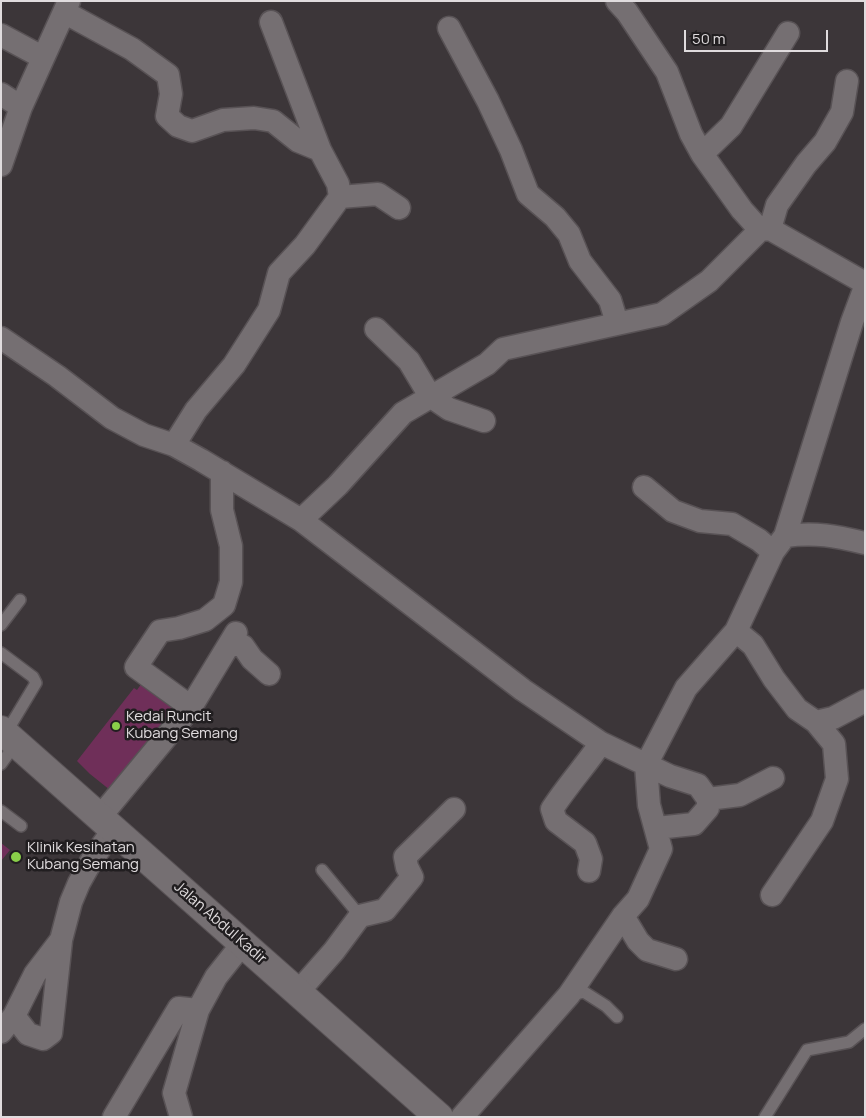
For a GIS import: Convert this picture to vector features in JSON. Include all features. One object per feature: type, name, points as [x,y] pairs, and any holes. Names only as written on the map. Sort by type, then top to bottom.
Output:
[{"type":"main road","name":"Jalan Abdul Kadir","points":[[6,743],[107,823],[439,1117]]},
{"type":"street","points":[[617,1],[627,12],[667,72],[691,134],[702,154],[742,210],[765,229],[865,283]]},
{"type":"street","points":[[1,165],[21,107],[66,7],[132,49],[168,76],[171,94],[167,116],[178,126],[192,131],[222,120],[254,118],[273,121],[298,141],[320,150]]},
{"type":"street","points":[[174,445],[196,410],[234,365],[269,310],[279,273],[305,245],[340,197],[338,184],[320,150],[272,22]]},
{"type":"street","points":[[449,28],[503,134],[528,194],[555,217],[569,234],[580,261],[610,300],[617,323]]},
{"type":"street","points":[[702,154],[731,126],[788,33]]},
{"type":"street","points":[[1,35],[42,57]]},
{"type":"street","points":[[302,520],[338,485],[403,413],[487,364],[503,349],[662,314],[709,281],[765,229],[777,205],[806,164],[825,142],[842,112],[847,81]]},
{"type":"street","points":[[1,94],[21,107]]},
{"type":"street","points":[[340,197],[378,194],[399,208]]},
{"type":"street","points":[[462,1117],[569,995],[623,916],[638,899],[661,848],[657,828],[649,805],[646,765],[686,688],[736,631],[779,544],[865,287]]},
{"type":"street","points":[[376,329],[409,361],[430,396],[449,408],[484,421]]},
{"type":"street","points":[[1,338],[57,376],[112,418],[144,435],[174,445],[302,520],[523,690],[601,742],[670,776],[698,785],[708,799],[708,808],[694,824],[657,828]]},
{"type":"street","points":[[191,707],[136,667],[160,631],[179,628],[205,620],[224,605],[231,582],[231,546],[222,510],[222,472]]},
{"type":"street","points":[[644,487],[673,511],[700,521],[732,524],[759,540],[779,544],[807,533],[836,536],[865,543]]},
{"type":"street","points":[[736,631],[753,645],[774,679],[797,708],[816,722],[834,744],[837,779],[822,821],[772,895]]},
{"type":"street","points":[[61,940],[35,974],[7,1024],[43,1040],[51,1033],[61,940],[71,902],[93,858],[107,823],[191,707],[233,639],[243,646],[252,659],[269,674]]},
{"type":"street","points":[[816,722],[833,718],[865,701]]},
{"type":"street","points":[[589,871],[591,859],[585,843],[556,821],[552,809],[565,788],[590,759],[601,742]]},
{"type":"street","points":[[708,799],[740,795],[772,778]]},
{"type":"street","points":[[298,992],[334,951],[360,916],[385,910],[412,877],[405,857],[454,809]]},
{"type":"street","points":[[623,916],[638,942],[647,950],[676,959]]},
{"type":"street","points":[[181,1117],[174,1093],[198,1010],[216,977],[243,943]]},
{"type":"street","points":[[114,1117],[179,1008],[198,1010]]},
{"type":"lane","points":[[1,625],[20,600]]},
{"type":"lane","points":[[1,653],[33,677],[36,684],[6,743]]},
{"type":"lane","points":[[1,811],[22,826]]},
{"type":"lane","points":[[322,870],[360,916]]},
{"type":"lane","points":[[569,995],[584,992],[606,1006],[616,1017]]},
{"type":"lane","points":[[765,1117],[807,1050],[848,1042],[865,1029]]},
{"type":"building","points":[[144,680],[176,703],[169,710],[177,716],[115,794],[77,761],[134,688],[137,690]]},
{"type":"building","points":[[1,843],[10,850],[1,861]]},
{"type":"place","name":"Kedai Runcit Kubang Semang","points":[[116,726]]},
{"type":"place","name":"Klinik Kesihatan Kubang Semang","points":[[16,857]]}]
